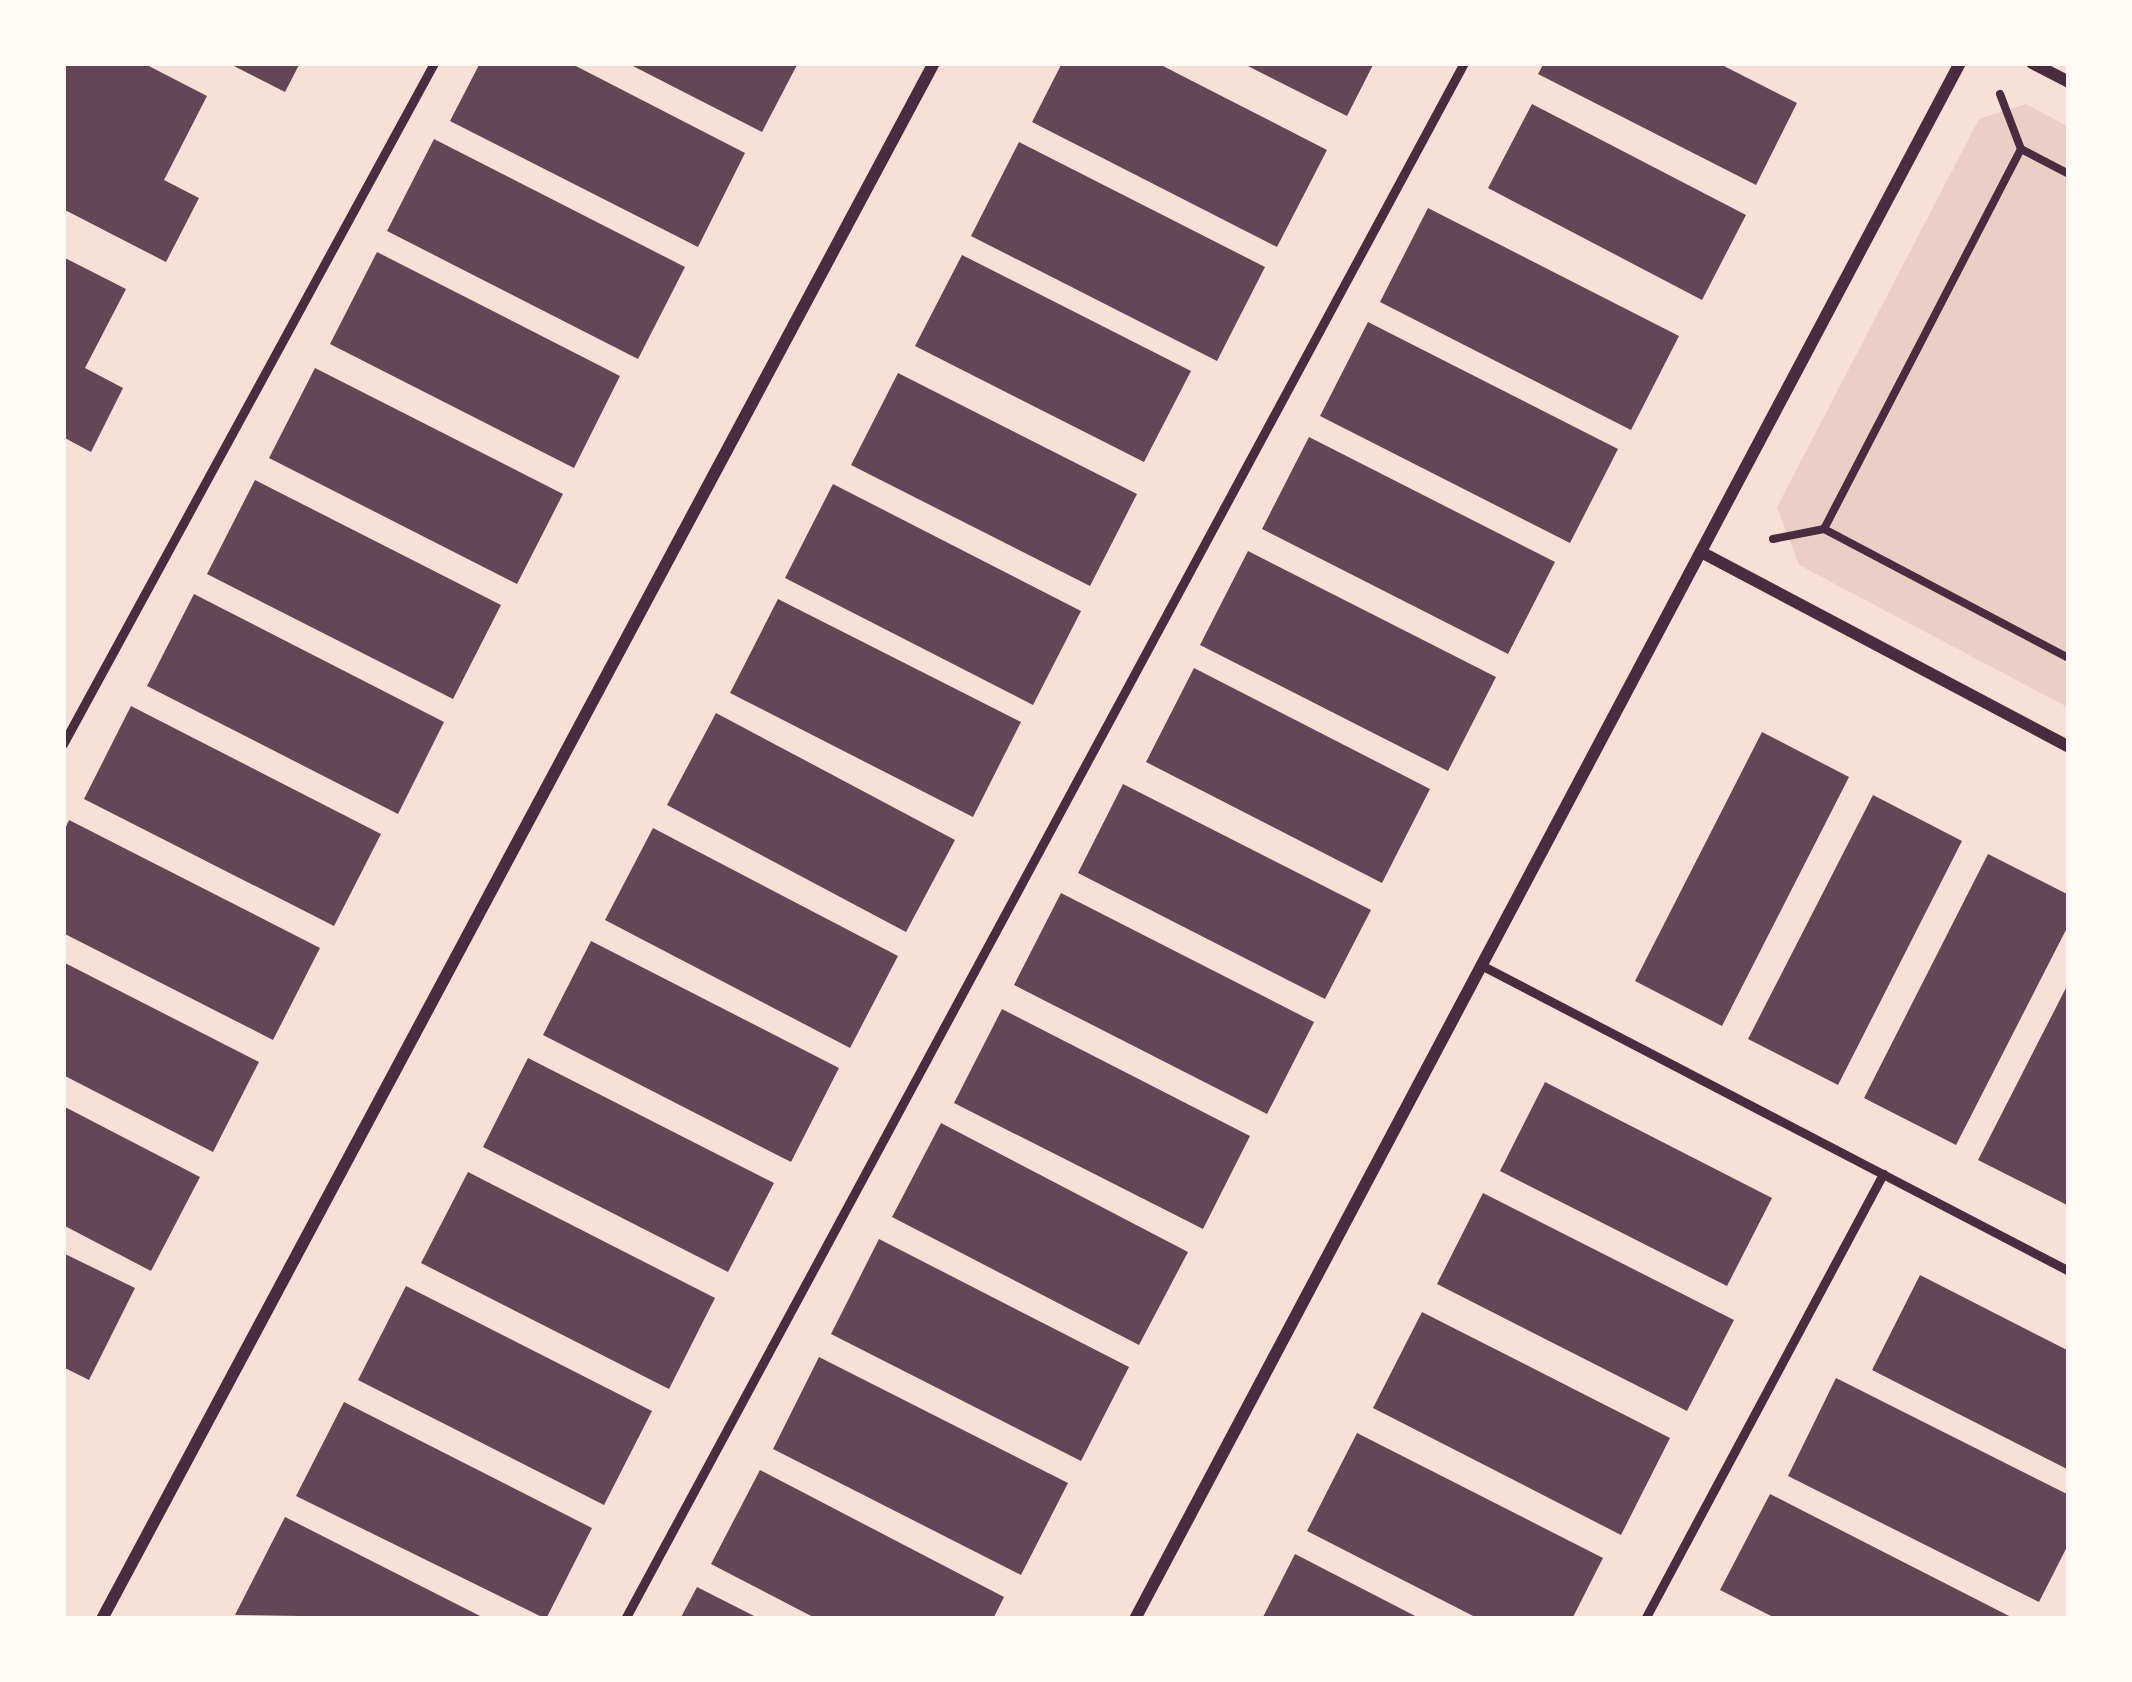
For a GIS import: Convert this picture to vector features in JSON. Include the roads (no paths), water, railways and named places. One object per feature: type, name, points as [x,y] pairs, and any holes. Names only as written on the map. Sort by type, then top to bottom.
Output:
[{"type":"street","points":[[102,1619],[934,63]]},
{"type":"street","points":[[1135,1619],[1960,63]]},
{"type":"street","points":[[2032,63],[2069,82]]},
{"type":"street","points":[[1701,552],[2069,747]]},
{"type":"lane","points":[[63,744],[434,63]]},
{"type":"lane","points":[[625,1619],[1464,63]]},
{"type":"lane","points":[[1481,965],[2069,1271]]},
{"type":"lane","points":[[1645,1619],[1883,1174]]}]
